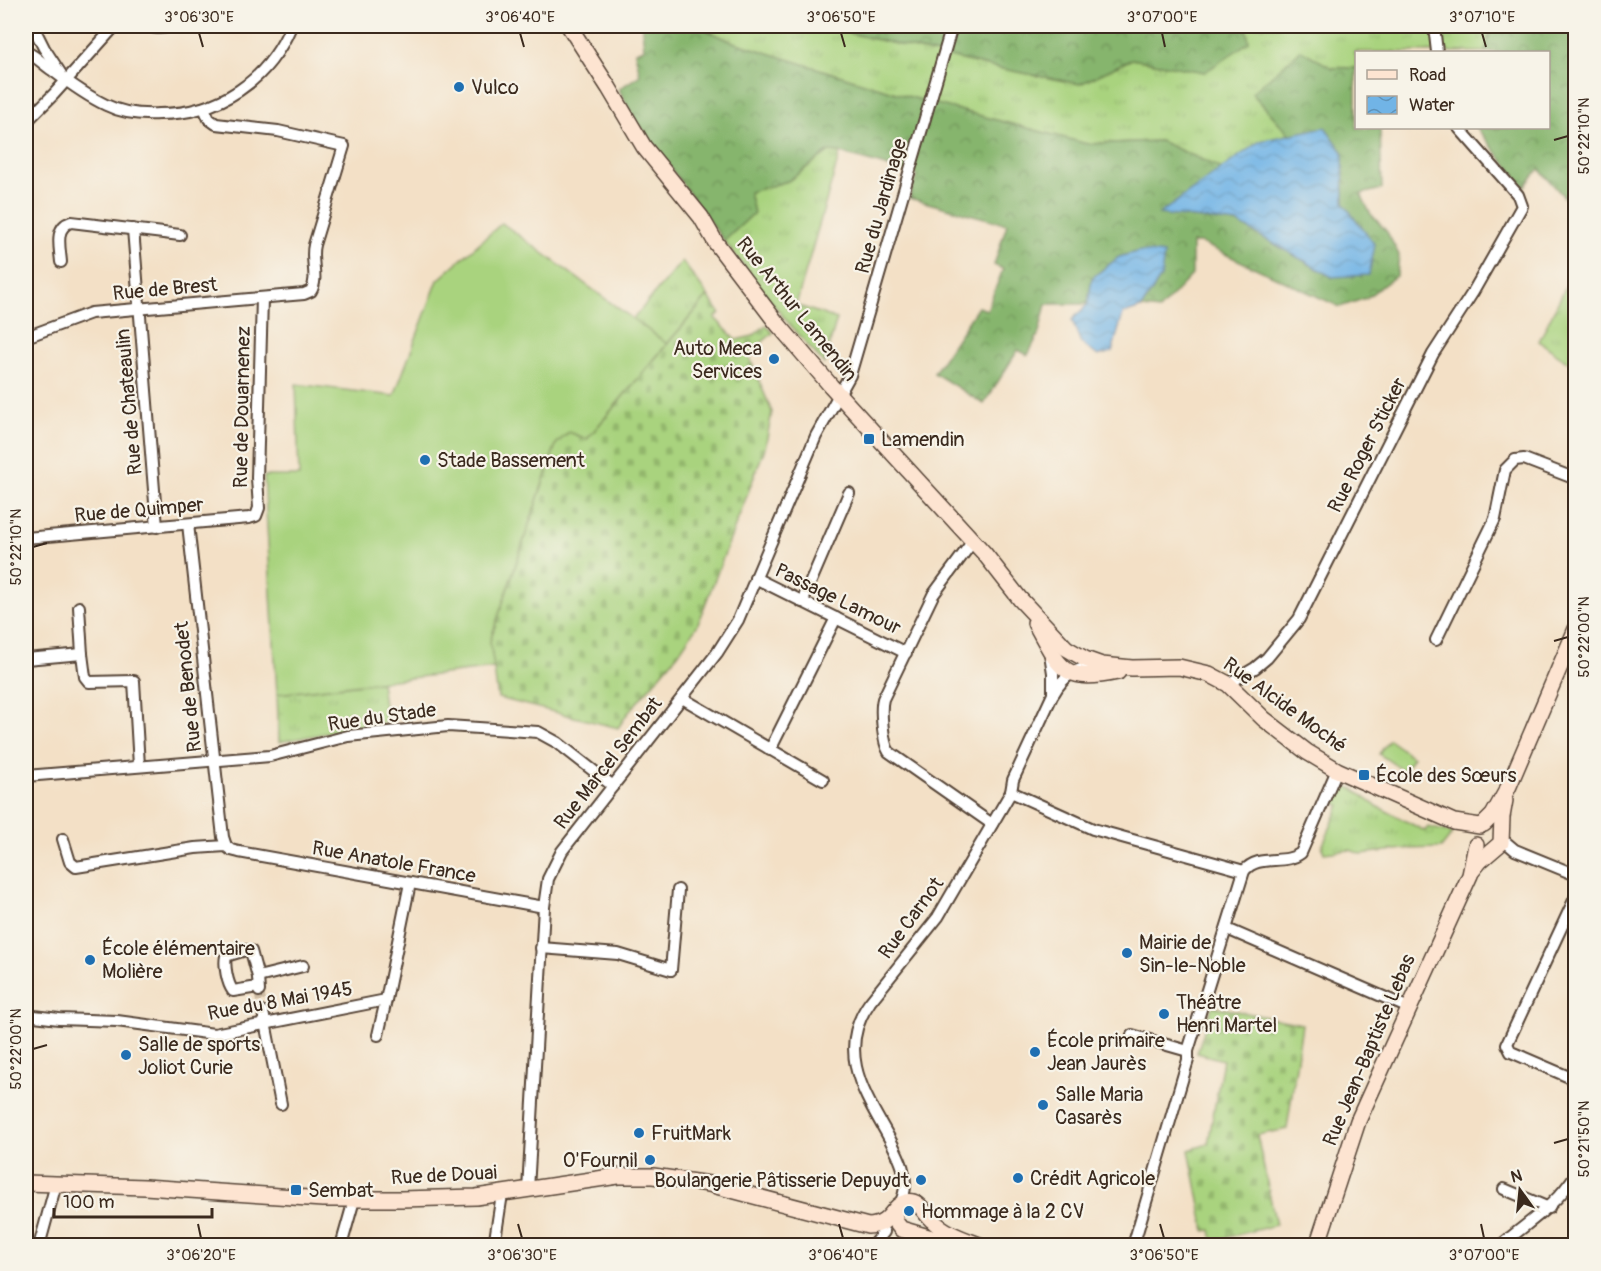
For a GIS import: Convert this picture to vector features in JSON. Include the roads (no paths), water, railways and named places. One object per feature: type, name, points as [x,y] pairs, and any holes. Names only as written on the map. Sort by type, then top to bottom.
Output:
[{"type":"street","points":[[33,26],[65,80]]},
{"type":"street","points":[[26,122],[115,26]]},
{"type":"street","points":[[145,26],[158,28],[177,26]]},
{"type":"street","points":[[26,52],[65,80],[108,106],[130,113],[176,114],[204,108],[236,93],[258,76],[279,49],[291,26]]},
{"type":"street","name":"Rue Arthur Lamendin","points":[[569,26],[649,154],[694,209],[718,246],[776,322],[839,395],[973,541],[1020,598]]},
{"type":"street","name":"Rue du Jardinage","points":[[839,395],[850,375],[952,26]]},
{"type":"street","points":[[1434,26],[1437,51]]},
{"type":"street","name":"Rue de Brest","points":[[26,337],[85,314],[304,294],[311,291],[314,284],[312,256],[314,245],[344,146],[278,131],[216,124],[209,119],[204,108]]},
{"type":"street","name":"Rue Roger Sticker","points":[[1228,684],[1268,658],[1299,619],[1433,354],[1473,292],[1522,206],[1518,195],[1460,129]]},
{"type":"street","points":[[61,262],[60,232],[67,223],[77,222],[180,235]]},
{"type":"street","name":"Rue de Chateaulin","points":[[133,229],[157,527]]},
{"type":"street","name":"Rue de Douarnenez","points":[[256,516],[259,508],[257,478],[262,298]]},
{"type":"street","name":"Rue Marcel Sembat","points":[[528,1190],[541,948],[548,879],[557,858],[717,653],[733,629],[807,455],[839,395]]},
{"type":"street","points":[[1436,640],[1495,519],[1508,466],[1515,460],[1524,459],[1575,478]]},
{"type":"street","points":[[802,602],[849,493]]},
{"type":"street","name":"Rue de Quimper","points":[[26,538],[256,516]]},
{"type":"street","name":"Rue de Benodet","points":[[188,524],[223,837],[226,846]]},
{"type":"street","points":[[973,541],[933,595],[882,704],[887,748],[894,756],[992,824]]},
{"type":"street","name":"Passage Lamour","points":[[755,578],[906,653]]},
{"type":"street","points":[[1020,598],[1049,650],[1062,668],[1070,673],[1089,676],[1132,668]]},
{"type":"street","points":[[1020,598],[1066,648],[1085,659],[1102,665]]},
{"type":"street","points":[[79,607],[85,677],[89,682],[134,681],[139,766]]},
{"type":"street","points":[[770,750],[836,618]]},
{"type":"street","points":[[1499,841],[1482,850],[1475,843],[1474,835],[1493,814],[1508,788],[1575,629]]},
{"type":"street","name":"Rue Carnot","points":[[897,1208],[905,1191],[903,1169],[858,1077],[853,1057],[859,1019],[938,917],[1011,792],[1013,780],[1053,694],[1053,664],[1049,650]]},
{"type":"street","points":[[26,659],[82,654]]},
{"type":"street","points":[[1053,694],[1070,673],[1087,667],[1102,665],[1132,668]]},
{"type":"street","name":"Rue Alcide Moché","points":[[1132,668],[1160,666],[1209,674],[1228,684],[1264,719],[1307,752],[1337,771],[1460,824],[1482,825]]},
{"type":"street","points":[[682,698],[823,780]]},
{"type":"street","name":"Rue du Stade","points":[[26,776],[270,756],[357,735],[457,726],[538,732],[558,743],[613,786]]},
{"type":"street","points":[[1133,1245],[1188,1060],[1188,1051],[1244,871],[1260,861],[1290,859],[1301,853],[1337,771]]},
{"type":"street","points":[[1499,841],[1502,812],[1508,788]]},
{"type":"street","points":[[1011,792],[1093,829],[1244,871]]},
{"type":"street","name":"Rue Alcide Moché","points":[[1440,816],[1462,830],[1475,843]]},
{"type":"street","points":[[1482,825],[1493,825],[1499,841],[1515,850],[1575,875]]},
{"type":"street","points":[[63,839],[70,862],[79,867],[195,848],[226,846]]},
{"type":"street","name":"Rue Jean-Baptiste Lebas","points":[[1317,1245],[1358,1121],[1470,875],[1499,841]]},
{"type":"street","name":"Rue Jean-Baptiste Lebas","points":[[1470,875],[1475,843]]},
{"type":"street","name":"Rue Anatole France","points":[[226,846],[238,852],[544,907]]},
{"type":"street","points":[[378,1035],[410,883]]},
{"type":"street","points":[[541,948],[618,954],[671,970],[678,890]]},
{"type":"street","points":[[1575,896],[1508,1040],[1511,1052],[1575,1080]]},
{"type":"street","points":[[1227,929],[1409,1008]]},
{"type":"street","points":[[258,985],[303,966]]},
{"type":"street","name":"Rue du 8 Mai 1945","points":[[26,1015],[59,1019],[117,1021],[214,1034],[386,1000]]},
{"type":"street","points":[[263,1012],[281,1104]]},
{"type":"street","points":[[1132,1035],[1188,1051]]},
{"type":"street","points":[[1500,1245],[1549,1208],[1575,1174]]},
{"type":"street","name":"Rue de Douai","points":[[26,1183],[145,1187],[354,1200],[454,1198],[502,1194],[618,1176],[662,1177],[721,1186],[884,1232],[905,1231]]},
{"type":"street","points":[[39,1245],[56,1184]]},
{"type":"street","points":[[1504,1189],[1549,1208]]},
{"type":"street","points":[[494,1245],[502,1194]]},
{"type":"street","points":[[341,1245],[354,1200]]},
{"type":"street","points":[[959,1245],[905,1231],[895,1221],[897,1208],[911,1201],[918,1204],[931,1220],[948,1232],[982,1245]]},
{"type":"street","name":"Rue de Douai","points":[[857,1224],[868,1226],[879,1224],[897,1208]]},
{"type":"street","points":[[905,1231],[915,1230],[921,1226],[924,1217],[923,1210]]},
{"type":"street","points":[[872,1245],[884,1232]]},
{"type":"water","points":[[1325,127],[1343,152],[1344,204],[1375,245],[1369,275],[1332,277],[1238,223],[1159,214],[1260,141]]},
{"type":"water","points":[[1140,251],[1164,254],[1161,277],[1141,308],[1123,314],[1112,352],[1098,356],[1081,343],[1072,320],[1088,304],[1092,278],[1119,257]]},
{"type":"tunnel","points":[[259,991],[263,1012]]},
{"type":"place","name":"Vulco","points":[[459,87]]},
{"type":"place","name":"Auto Meca Services","points":[[774,359]]},
{"type":"place","name":"Lamendin","points":[[869,439]]},
{"type":"place","name":"Stade Bassement","points":[[425,460]]},
{"type":"place","name":"École des Sœurs","points":[[1364,775]]},
{"type":"place","name":"Mairie de Sin-le-Noble","points":[[1127,953]]},
{"type":"place","name":"École élémentaire Molière","points":[[90,960]]},
{"type":"place","name":"Théâtre Henri Martel","points":[[1164,1014]]},
{"type":"place","name":"École primaire Jean Jaurès","points":[[1035,1052]]},
{"type":"place","name":"Salle de sports Joliot Curie","points":[[126,1055]]},
{"type":"place","name":"Salle Maria Casarès","points":[[1043,1105]]},
{"type":"place","name":"FruitMark","points":[[639,1133]]},
{"type":"place","name":"O'Fournil","points":[[650,1160]]},
{"type":"place","name":"Crédit Agricole","points":[[1018,1178]]},
{"type":"place","name":"Boulangerie Pâtisserie Depuydt","points":[[921,1180]]},
{"type":"place","name":"Sembat","points":[[296,1190]]},
{"type":"place","name":"Hommage à la 2 CV","points":[[909,1211]]}]
